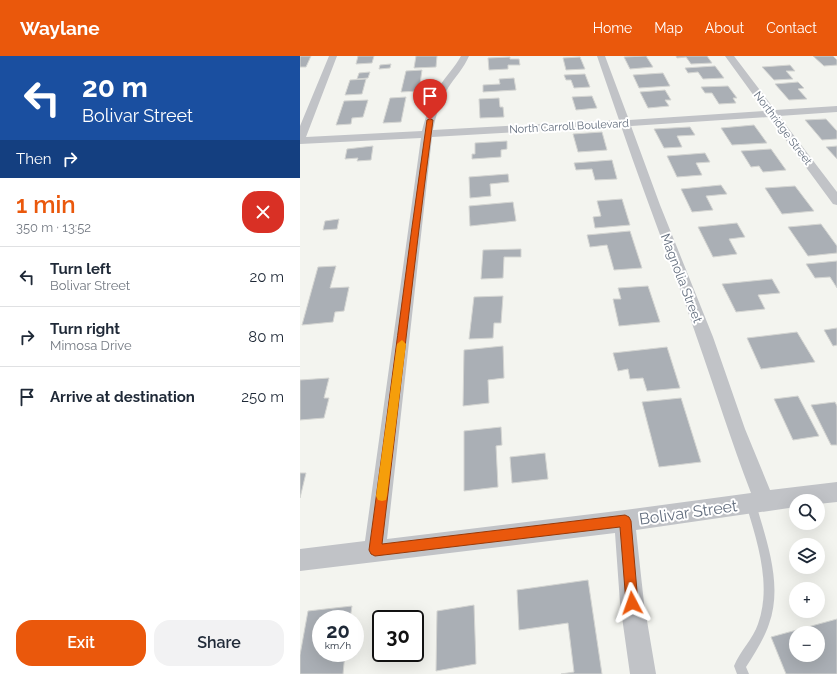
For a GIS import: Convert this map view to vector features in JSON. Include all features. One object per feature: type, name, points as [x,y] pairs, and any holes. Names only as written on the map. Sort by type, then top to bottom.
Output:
[{"type":"street","points":[[300,140],[333,56]]},
{"type":"street","points":[[375,550],[427,133],[432,108],[465,56]]},
{"type":"street","name":"Magnolia Street","points":[[601,56],[624,122],[697,315],[736,429],[757,502]]},
{"type":"street","name":"Northridge Street","points":[[729,56],[837,201]]},
{"type":"street","name":"North Carroll Boulevard","points":[[300,140],[837,109]]},
{"type":"street","name":"Bolivar Street","points":[[300,560],[625,521],[837,492]]},
{"type":"street","points":[[625,521],[632,603],[643,674]]},
{"type":"lane","points":[[744,674],[740,666],[766,617],[768,597],[768,574],[757,502]]},
{"type":"building","points":[[300,56],[311,56],[306,67],[300,67]]},
{"type":"building","points":[[358,56],[374,56],[372,63],[356,64]]},
{"type":"building","points":[[416,56],[437,56],[436,67],[414,68]]},
{"type":"building","points":[[646,56],[653,67],[630,69],[624,57]]},
{"type":"building","points":[[676,56],[707,56],[712,63],[691,64],[686,57],[677,58]]},
{"type":"building","points":[[813,56],[833,56],[837,60],[837,65],[824,66]]},
{"type":"building","points":[[510,57],[510,59],[519,59],[520,65],[508,65],[508,69],[489,70],[488,58]]},
{"type":"building","points":[[580,57],[585,69],[566,70],[563,58]]},
{"type":"building","points":[[391,64],[390,68],[379,69],[380,65]]},
{"type":"building","points":[[790,65],[795,71],[786,71],[793,79],[774,80],[762,67]]},
{"type":"building","points":[[715,66],[724,78],[703,79],[698,72],[688,73],[685,68]]},
{"type":"building","points":[[422,70],[419,91],[401,92],[406,71]]},
{"type":"building","points":[[370,72],[368,78],[357,79],[359,73]]},
{"type":"building","points":[[663,73],[670,86],[639,88],[633,75]]},
{"type":"building","points":[[585,74],[590,87],[574,88],[571,80],[566,80],[564,75]]},
{"type":"building","points":[[514,78],[516,90],[483,92],[483,85],[500,84],[499,79]]},
{"type":"building","points":[[366,79],[362,94],[345,95],[350,80]]},
{"type":"building","points":[[798,82],[804,88],[798,89],[807,99],[789,100],[775,84]]},
{"type":"building","points":[[728,86],[737,98],[733,98],[736,103],[719,104],[712,93],[705,93],[701,87]]},
{"type":"building","points":[[665,90],[671,100],[665,100],[669,106],[648,108],[640,92]]},
{"type":"building","points":[[592,96],[597,108],[576,110],[572,97]]},
{"type":"building","points":[[406,97],[401,122],[383,123],[390,98]]},
{"type":"building","points":[[499,98],[500,107],[503,107],[504,117],[480,118],[479,99]]},
{"type":"building","points":[[368,100],[363,117],[352,118],[351,124],[336,125],[344,101]]},
{"type":"building","points":[[826,119],[837,131],[837,139],[822,140],[805,120]]},
{"type":"building","points":[[754,125],[767,143],[732,145],[721,128]]},
{"type":"building","points":[[690,127],[695,135],[677,136],[682,147],[664,148],[654,129]]},
{"type":"building","points":[[602,132],[607,150],[578,152],[573,134]]},
{"type":"building","points":[[507,141],[507,149],[501,150],[501,157],[472,159],[472,154],[475,154],[475,143]]},
{"type":"building","points":[[373,146],[371,160],[357,161],[358,158],[345,159],[347,149]]},
{"type":"building","points":[[837,146],[837,159],[826,147]]},
{"type":"building","points":[[771,149],[786,170],[763,172],[759,166],[751,167],[741,151]]},
{"type":"building","points":[[705,153],[710,162],[696,163],[702,175],[677,177],[667,156]]},
{"type":"building","points":[[612,160],[617,179],[595,180],[592,169],[576,170],[574,163]]},
{"type":"building","points":[[508,174],[509,182],[490,184],[491,196],[470,198],[469,177]]},
{"type":"building","points":[[721,185],[727,194],[706,196],[713,210],[692,212],[681,189]]},
{"type":"building","points":[[795,186],[814,211],[782,214],[765,188]]},
{"type":"building","points":[[622,199],[630,225],[595,228],[593,217],[601,216],[597,201]]},
{"type":"building","points":[[513,202],[516,221],[470,226],[469,206]]},
{"type":"building","points":[[339,219],[337,229],[323,230],[325,221]]},
{"type":"building","points":[[737,223],[745,237],[729,239],[737,254],[713,257],[698,227]]},
{"type":"building","points":[[821,224],[837,246],[837,253],[808,256],[788,227]]},
{"type":"building","points":[[630,231],[642,268],[614,270],[607,245],[590,247],[587,235]]},
{"type":"building","points":[[521,249],[521,257],[504,257],[503,278],[481,279],[483,250]]},
{"type":"building","points":[[837,261],[837,288],[830,277],[815,278],[806,264]]},
{"type":"building","points":[[336,266],[330,288],[349,287],[344,311],[335,312],[333,322],[302,325],[318,267]]},
{"type":"building","points":[[772,279],[780,293],[758,295],[765,309],[736,312],[722,284]]},
{"type":"building","points":[[648,286],[660,322],[619,326],[613,299],[621,299],[618,288]]},
{"type":"building","points":[[503,296],[501,323],[494,323],[493,338],[469,339],[474,297]]},
{"type":"building","points":[[837,328],[837,345],[833,346],[824,330]]},
{"type":"building","points":[[797,332],[815,362],[761,369],[747,338]]},
{"type":"building","points":[[503,346],[504,378],[488,380],[489,403],[463,406],[464,350]]},
{"type":"building","points":[[667,347],[680,388],[647,391],[643,378],[630,379],[628,369],[618,371],[613,353]]},
{"type":"building","points":[[329,378],[324,398],[329,398],[324,418],[300,420],[300,380]]},
{"type":"building","points":[[798,396],[819,436],[793,440],[774,399]]},
{"type":"building","points":[[681,398],[701,462],[659,467],[642,402]]},
{"type":"building","points":[[835,402],[837,406],[837,445],[831,445],[811,405]]},
{"type":"building","points":[[501,427],[502,445],[496,446],[498,487],[464,491],[464,431]]},
{"type":"building","points":[[545,453],[548,479],[512,483],[510,457]]},
{"type":"building","points":[[300,473],[306,473],[300,498]]},
{"type":"building","points":[[588,580],[602,674],[561,674],[574,672],[568,623],[519,630],[517,590]]},
{"type":"building","points":[[474,605],[476,664],[436,671],[437,611]]},
{"type":"building","points":[[352,606],[351,610],[317,610]]},
{"type":"building","points":[[308,611],[312,611],[312,662],[344,662],[343,674],[300,674],[300,655]]},
{"type":"building","points":[[837,619],[837,674],[786,674],[771,637],[789,632],[789,662],[825,662],[825,626],[811,626]]},
{"type":"slow traffic","points":[[382,496],[402,344]]},
{"type":"route","points":[[430,120],[407,283],[401,348],[375,550],[625,521],[632,603]]}]
